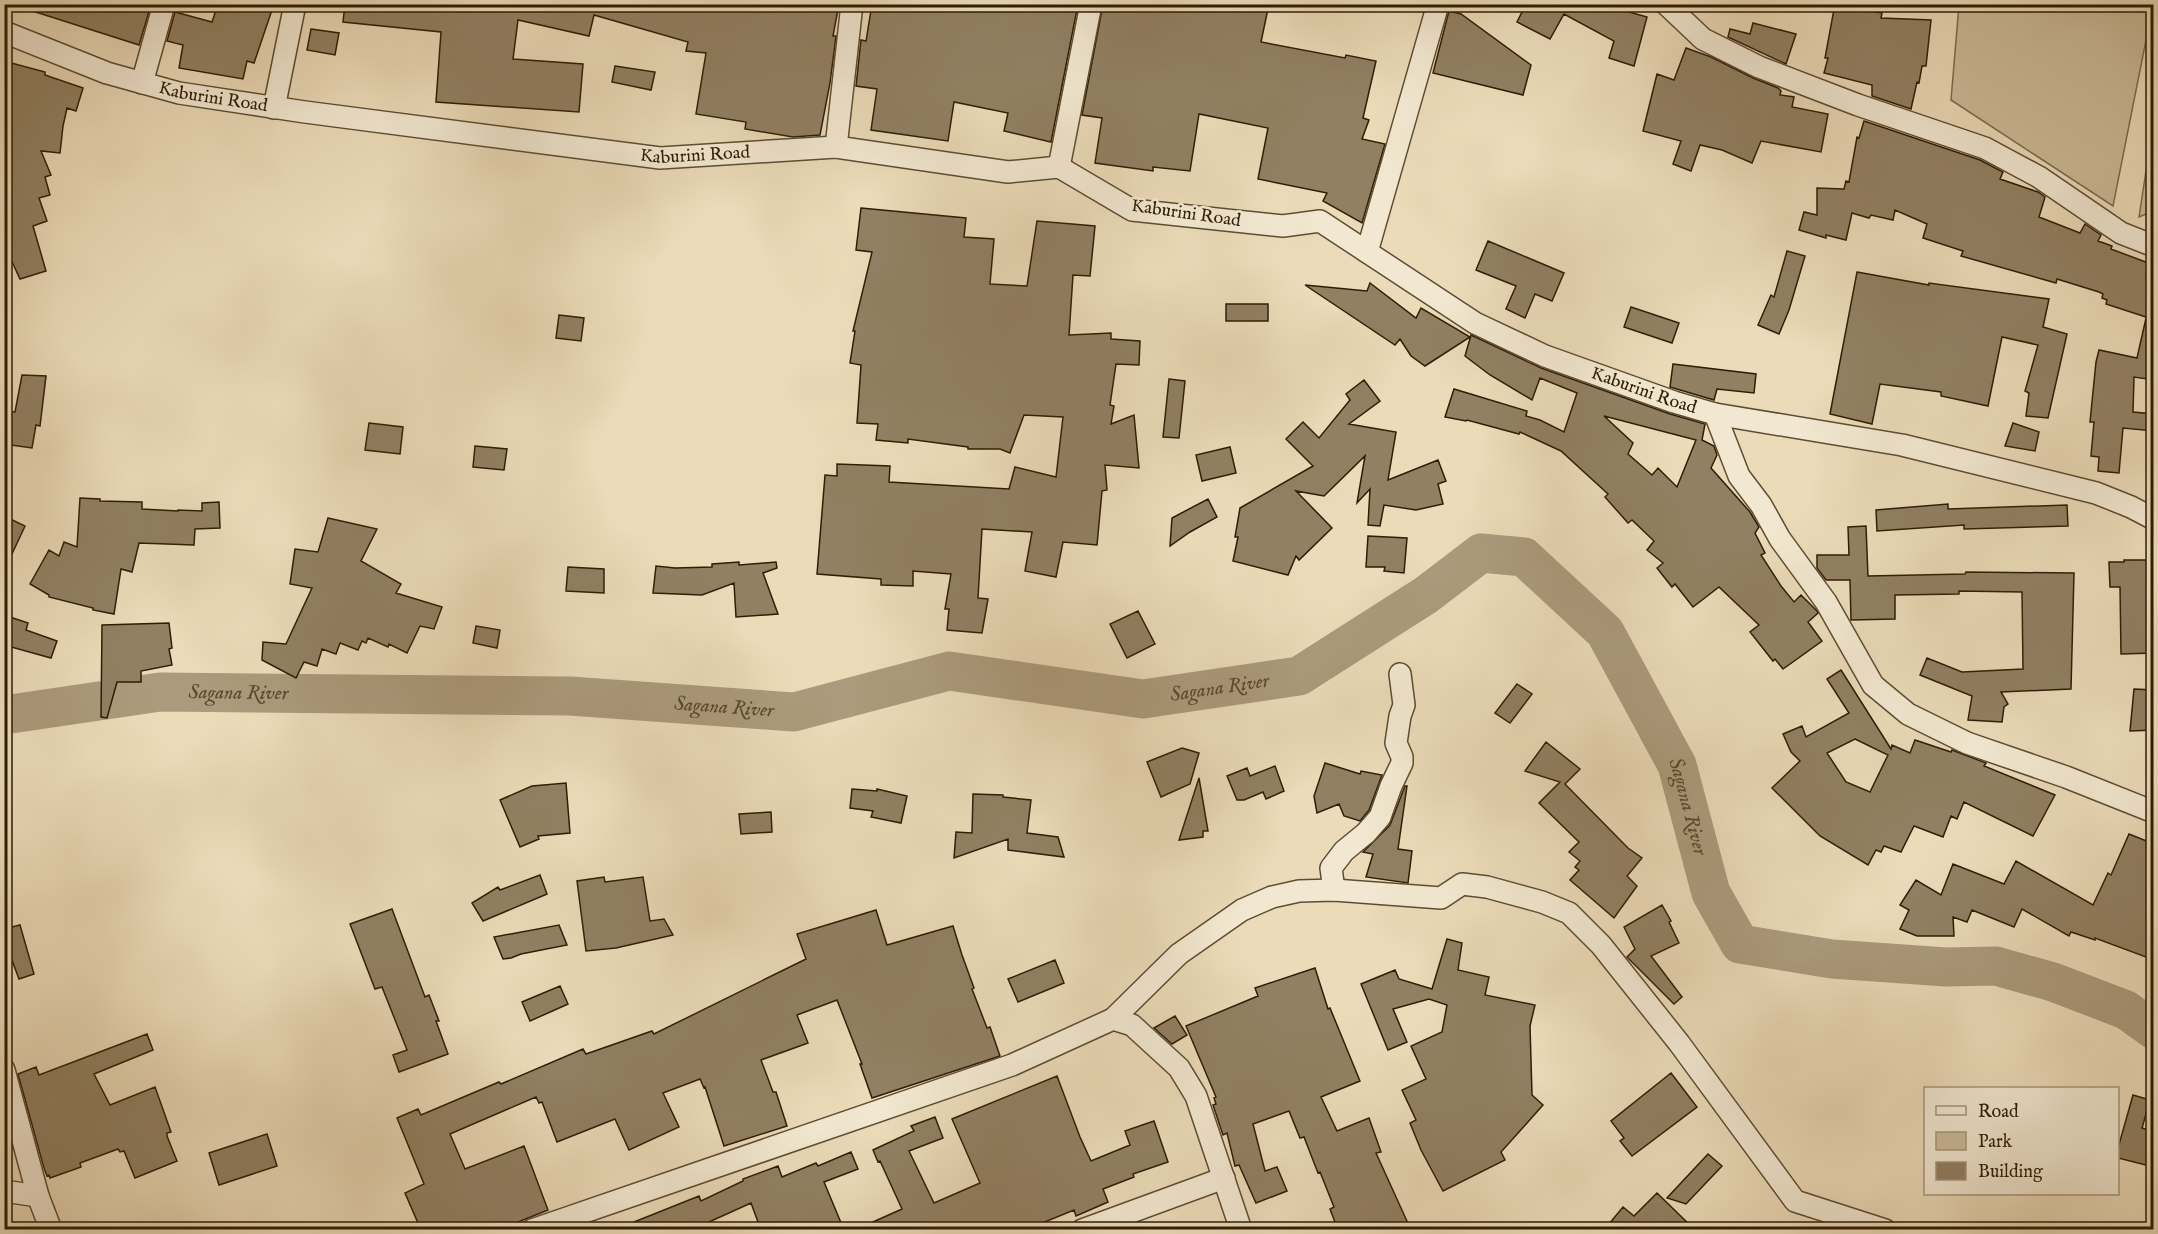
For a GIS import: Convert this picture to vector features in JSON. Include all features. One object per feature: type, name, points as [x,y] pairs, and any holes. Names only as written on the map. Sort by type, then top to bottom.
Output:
[{"type":"street","points":[[142,83],[164,4]]},
{"type":"street","points":[[274,108],[296,4]]},
{"type":"street","points":[[836,147],[852,4]]},
{"type":"street","points":[[1059,167],[1091,4]]},
{"type":"street","points":[[1367,252],[1438,4]]},
{"type":"street","points":[[1666,4],[1703,39],[1759,67],[1858,105],[1984,148],[2039,177],[2121,233],[2154,246]]},
{"type":"street","name":"Kaburini Road","points":[[6,35],[107,73],[142,83],[179,93],[274,108],[660,158],[836,147],[1008,172],[1059,167],[1132,210],[1283,226],[1320,220],[1475,323],[1545,356],[1674,402],[1715,414],[1902,445],[2096,493],[2154,519]]},
{"type":"street","points":[[1715,414],[1739,476],[1761,505],[1780,539],[1826,602],[1874,685],[1908,714],[1966,743],[2067,777],[2154,812]]},
{"type":"street","points":[[1334,890],[1331,868],[1344,851],[1366,833],[1380,817],[1402,763],[1396,743],[1398,723],[1404,705],[1400,674]]},
{"type":"street","points":[[532,1230],[1012,1065],[1113,1019],[1179,954],[1242,910],[1272,897],[1299,891],[1334,890],[1441,897],[1462,884],[1487,887],[1542,902],[1569,914],[1601,945],[1679,1043],[1795,1201],[1885,1230]]},
{"type":"street","points":[[1113,1019],[1132,1025],[1179,1068],[1196,1096],[1241,1230]]},
{"type":"street","points":[[4,1070],[38,1196],[51,1230]]},
{"type":"street","points":[[1082,1230],[1224,1178]]},
{"type":"street","points":[[4,1191],[38,1196]]},
{"type":"green space","points":[[1959,5],[2153,5],[2113,206],[1951,100]]},
{"type":"green space","points":[[2153,125],[2153,211],[2139,217]]},
{"type":"building","points":[[24,4],[151,5],[139,45],[23,8]]},
{"type":"building","points":[[218,4],[274,4],[254,63],[247,61],[243,79],[179,68],[183,45],[167,41],[175,12],[212,22]]},
{"type":"building","points":[[345,4],[553,4],[575,9],[576,4],[839,4],[833,36],[836,36],[830,83],[820,135],[793,137],[745,129],[746,122],[696,114],[706,53],[686,51],[688,42],[594,15],[589,36],[518,20],[513,59],[583,64],[579,112],[436,102],[441,32],[343,22]]},
{"type":"building","points":[[872,4],[1078,4],[1051,142],[1004,131],[1008,113],[954,102],[948,141],[871,130],[877,89],[856,86],[861,40],[866,41]]},
{"type":"building","points":[[1103,4],[1161,4],[1184,9],[1185,4],[1269,4],[1261,42],[1345,58],[1346,55],[1376,61],[1363,118],[1369,120],[1362,139],[1385,144],[1362,223],[1323,201],[1327,193],[1258,179],[1268,128],[1199,114],[1190,171],[1153,167],[1153,171],[1095,163],[1102,118],[1082,115]]},
{"type":"building","points":[[1526,4],[1625,4],[1622,10],[1647,17],[1634,66],[1609,58],[1614,41],[1564,14],[1550,39],[1517,22]]},
{"type":"building","points":[[1835,4],[1882,13],[1881,18],[1931,20],[1926,66],[1922,66],[1911,109],[1872,96],[1872,85],[1824,73]]},
{"type":"building","points":[[1449,11],[1461,14],[1531,65],[1523,95],[1433,73]]},
{"type":"building","points":[[1753,23],[1796,34],[1786,64],[1728,37],[1730,29],[1750,34]]},
{"type":"building","points":[[311,29],[339,33],[335,55],[307,50]]},
{"type":"building","points":[[1686,48],[1778,88],[1781,91],[1780,95],[1794,97],[1792,107],[1828,114],[1821,152],[1761,141],[1752,163],[1722,150],[1700,145],[1691,171],[1673,164],[1681,141],[1643,131],[1657,74],[1674,80]]},
{"type":"building","points":[[4,61],[45,72],[45,75],[83,88],[76,111],[67,108],[60,153],[41,151],[51,175],[45,177],[50,195],[39,198],[47,221],[33,226],[46,271],[20,279],[9,255],[4,256],[4,134],[11,106],[4,105]]},
{"type":"building","points":[[615,66],[655,72],[651,90],[612,82]]},
{"type":"building","points":[[1864,121],[1980,160],[2003,172],[2000,179],[2038,192],[2045,197],[2039,217],[2080,233],[2085,224],[2101,235],[2098,241],[2112,246],[2111,249],[2151,264],[2146,278],[2154,280],[2154,380],[2134,377],[2133,412],[2154,414],[2154,431],[2123,428],[2119,473],[2098,471],[2099,457],[2091,456],[2094,422],[2090,422],[2096,362],[2099,350],[2137,358],[2146,318],[2149,318],[2106,304],[2107,300],[2102,298],[2103,294],[2099,292],[2057,279],[2056,283],[1961,256],[1963,251],[1923,238],[1927,224],[1895,210],[1893,220],[1871,215],[1869,218],[1852,213],[1846,240],[1826,235],[1826,238],[1799,230],[1804,212],[1817,215],[1817,188],[1844,189],[1846,181],[1849,182],[1857,137],[1859,138]]},
{"type":"building","points":[[861,208],[966,218],[964,237],[994,239],[990,284],[1027,286],[1037,221],[1095,226],[1090,276],[1073,275],[1069,335],[1111,333],[1111,339],[1140,341],[1139,365],[1116,364],[1110,405],[1114,406],[1111,424],[1134,415],[1139,468],[1105,465],[1107,490],[1102,491],[1097,545],[1063,542],[1056,577],[1025,571],[1032,532],[982,529],[978,598],[988,599],[982,633],[947,630],[949,609],[945,609],[951,574],[913,571],[913,586],[881,585],[881,579],[817,574],[825,475],[837,476],[837,464],[890,466],[889,482],[1009,489],[1015,467],[1056,477],[1063,417],[1024,415],[1010,453],[1000,449],[968,449],[968,447],[908,439],[908,443],[876,440],[878,424],[857,423],[861,365],[850,363],[855,331],[853,331],[872,252],[856,250]]},
{"type":"building","points":[[1488,241],[1564,273],[1552,301],[1535,294],[1525,318],[1506,309],[1516,286],[1476,270]]},
{"type":"building","points":[[1787,251],[1805,256],[1789,310],[1779,334],[1758,325],[1771,295],[1774,297]]},
{"type":"building","points":[[1857,272],[1929,285],[1929,283],[2049,299],[2043,327],[2067,334],[2048,418],[2026,416],[2029,393],[2025,391],[2038,345],[2002,337],[1988,406],[1941,396],[1941,392],[1880,384],[1872,424],[1830,414]]},
{"type":"building","points":[[1370,283],[1416,318],[1421,308],[1470,337],[1425,366],[1411,356],[1400,339],[1395,345],[1305,285],[1367,291]]},
{"type":"building","points":[[1226,304],[1268,304],[1268,321],[1226,321]]},
{"type":"building","points":[[1631,307],[1679,323],[1672,343],[1624,327]]},
{"type":"building","points":[[559,315],[584,318],[581,341],[556,338]]},
{"type":"building","points":[[1471,335],[1541,368],[1670,414],[1705,424],[1702,440],[1714,446],[1717,455],[1711,468],[1750,512],[1759,527],[1755,533],[1765,553],[1761,555],[1781,586],[1794,602],[1801,595],[1817,611],[1818,613],[1808,622],[1822,641],[1783,669],[1775,659],[1773,661],[1750,632],[1759,625],[1719,587],[1693,607],[1675,584],[1672,587],[1657,568],[1663,563],[1647,550],[1654,541],[1632,520],[1628,523],[1605,497],[1608,494],[1561,451],[1520,432],[1519,434],[1467,420],[1445,417],[1454,389],[1527,411],[1526,416],[1564,432],[1577,393],[1540,378],[1532,400],[1490,375],[1465,356]],"holes":[[[1604,416],[1696,440],[1677,487],[1658,468],[1652,475],[1628,454],[1633,443]]]},
{"type":"building","points":[[1673,364],[1756,374],[1754,393],[1717,389],[1714,400],[1670,387]]},
{"type":"building","points":[[22,375],[46,376],[40,426],[36,425],[32,448],[4,444],[4,411],[15,412]]},
{"type":"building","points":[[1169,379],[1185,381],[1179,438],[1163,437]]},
{"type":"building","points":[[1364,380],[1380,401],[1349,424],[1396,432],[1388,480],[1438,460],[1446,481],[1438,484],[1443,504],[1416,510],[1384,505],[1380,526],[1368,525],[1370,489],[1357,503],[1365,456],[1324,496],[1296,491],[1332,528],[1299,560],[1296,556],[1288,575],[1233,561],[1238,537],[1235,537],[1240,508],[1313,466],[1286,439],[1303,422],[1319,438],[1350,400],[1346,394]]},
{"type":"building","points":[[369,423],[403,427],[400,454],[365,450]]},
{"type":"building","points":[[2013,423],[2039,432],[2035,451],[2005,446]]},
{"type":"building","points":[[475,446],[507,449],[504,470],[473,467]]},
{"type":"building","points":[[1230,447],[1236,473],[1202,481],[1196,455]]},
{"type":"building","points":[[80,498],[142,502],[142,509],[178,511],[202,511],[202,503],[219,502],[220,528],[195,529],[194,545],[139,543],[132,572],[121,569],[114,614],[93,610],[93,608],[49,597],[30,584],[49,550],[59,556],[64,542],[77,547]]},
{"type":"building","points":[[1208,499],[1217,517],[1170,546],[1172,518]]},
{"type":"building","points":[[1948,504],[1948,509],[2067,505],[2068,526],[1964,529],[1964,525],[1877,531],[1876,510]]},
{"type":"building","points":[[4,516],[25,526],[4,571]]},
{"type":"building","points":[[328,518],[377,529],[361,561],[401,584],[396,593],[442,607],[434,629],[420,626],[407,653],[389,644],[388,647],[368,638],[366,643],[362,641],[358,650],[340,643],[336,654],[322,649],[317,666],[304,662],[296,678],[262,660],[263,642],[286,644],[312,588],[290,584],[295,549],[318,552]]},
{"type":"building","points":[[1866,526],[1868,576],[1965,574],[1966,572],[2074,573],[2071,689],[2001,692],[2008,704],[2004,707],[2002,722],[1968,720],[1972,696],[1920,675],[1927,658],[1962,672],[2023,669],[2022,592],[1959,591],[1959,594],[1895,595],[1895,619],[1851,620],[1850,580],[1826,580],[1817,568],[1817,555],[1849,555],[1848,527]]},
{"type":"building","points":[[1368,536],[1407,538],[1404,573],[1384,571],[1385,567],[1366,567]]},
{"type":"building","points":[[2124,560],[2150,560],[2151,601],[2154,601],[2154,653],[2121,654],[2120,587],[2110,587],[2109,562],[2124,562]]},
{"type":"building","points":[[739,562],[739,565],[776,562],[777,568],[763,573],[778,614],[736,617],[734,583],[702,595],[653,593],[656,566],[712,567],[712,564]]},
{"type":"building","points":[[568,567],[604,569],[604,593],[566,591]]},
{"type":"building","points":[[1138,611],[1155,644],[1127,658],[1110,624]]},
{"type":"building","points":[[4,615],[28,623],[26,630],[57,641],[51,658],[4,645]]},
{"type":"building","points":[[169,623],[172,648],[169,649],[172,665],[141,671],[141,682],[117,682],[107,718],[101,717],[102,625]]},
{"type":"building","points":[[476,626],[500,630],[497,648],[473,643]]},
{"type":"building","points":[[1841,670],[1891,749],[1892,745],[1910,753],[1915,740],[1951,752],[1952,750],[1986,763],[1984,766],[2055,795],[2033,836],[1964,802],[1957,819],[1951,816],[1943,837],[1914,826],[1901,852],[1884,846],[1881,852],[1876,850],[1868,865],[1820,836],[1772,788],[1800,761],[1791,752],[1783,734],[1802,726],[1806,737],[1849,713],[1827,679]],"holes":[[[1855,739],[1888,755],[1870,792],[1846,782],[1827,753]]]},
{"type":"building","points":[[1517,684],[1532,694],[1510,723],[1495,713]]},
{"type":"building","points":[[2134,689],[2154,690],[2154,730],[2130,731]]},
{"type":"building","points":[[1546,742],[1580,769],[1565,784],[1628,848],[1642,858],[1627,876],[1637,886],[1614,918],[1570,880],[1579,870],[1575,867],[1580,861],[1569,852],[1579,842],[1539,803],[1560,782],[1525,771]]},
{"type":"building","points":[[1182,748],[1199,753],[1190,784],[1161,797],[1147,762]]},
{"type":"building","points":[[1325,763],[1360,774],[1361,771],[1382,775],[1369,810],[1360,821],[1344,816],[1339,804],[1317,813],[1314,796]]},
{"type":"building","points":[[1275,766],[1284,791],[1266,799],[1263,792],[1244,800],[1237,800],[1227,776],[1247,768],[1250,776]]},
{"type":"building","points":[[1199,778],[1208,831],[1203,831],[1203,837],[1179,840]]},
{"type":"building","points":[[566,783],[570,833],[538,836],[539,839],[520,847],[500,800],[532,786]]},
{"type":"building","points":[[1405,786],[1407,786],[1398,849],[1412,851],[1408,883],[1366,877],[1373,854],[1363,852],[1390,825]]},
{"type":"building","points":[[852,789],[877,791],[877,789],[907,796],[901,823],[871,817],[873,811],[850,808]]},
{"type":"building","points":[[973,794],[1003,795],[1003,797],[1031,800],[1027,833],[1058,837],[1064,857],[1008,850],[1008,839],[954,858],[956,832],[972,833]]},
{"type":"building","points":[[771,812],[772,832],[741,834],[739,814]]},
{"type":"building","points":[[2129,834],[2154,844],[2154,960],[2095,938],[2095,940],[2071,932],[2069,936],[2022,909],[2014,927],[1972,910],[1967,922],[1953,917],[1954,936],[1917,936],[1900,929],[1909,910],[1900,905],[1916,880],[1941,895],[1953,864],[2004,884],[2016,861],[2093,905],[2108,873],[2111,875]]},
{"type":"building","points":[[540,875],[547,894],[483,921],[472,903],[498,887],[500,890]]},
{"type":"building","points":[[604,877],[605,882],[643,877],[650,921],[664,919],[673,935],[616,948],[586,951],[577,881]]},
{"type":"building","points":[[1662,905],[1679,943],[1651,956],[1682,997],[1674,1004],[1627,957],[1635,949],[1624,927]]},
{"type":"building","points":[[392,909],[425,997],[429,995],[448,1054],[399,1072],[393,1055],[407,1050],[382,987],[375,989],[350,924]]},
{"type":"building","points":[[876,910],[887,945],[953,926],[974,988],[972,989],[987,1028],[990,1027],[1000,1056],[872,1098],[860,1064],[862,1064],[837,1000],[797,1015],[808,1043],[761,1060],[773,1092],[776,1092],[787,1126],[724,1146],[705,1087],[700,1079],[663,1093],[679,1127],[629,1150],[615,1119],[557,1142],[542,1102],[539,1103],[536,1097],[450,1134],[465,1169],[524,1146],[548,1210],[498,1230],[492,1230],[489,1224],[476,1230],[421,1230],[405,1193],[424,1184],[397,1118],[418,1109],[421,1115],[583,1049],[586,1054],[652,1031],[654,1034],[806,959],[797,934]]},
{"type":"building","points":[[20,925],[34,974],[19,979],[4,939],[4,929]]},
{"type":"building","points":[[559,925],[567,945],[511,958],[503,959],[494,937]]},
{"type":"building","points":[[1447,939],[1462,943],[1458,970],[1489,977],[1485,995],[1535,1005],[1530,1026],[1532,1095],[1543,1105],[1501,1152],[1505,1160],[1443,1191],[1421,1150],[1410,1123],[1416,1120],[1402,1090],[1426,1079],[1411,1046],[1442,1032],[1447,1005],[1429,999],[1393,1009],[1407,1042],[1388,1050],[1361,984],[1395,970],[1399,979],[1432,989]]},
{"type":"building","points":[[1055,960],[1064,983],[1018,1002],[1008,979]]},
{"type":"building","points":[[1315,968],[1328,1009],[1330,1008],[1360,1081],[1321,1097],[1337,1131],[1369,1118],[1381,1152],[1376,1153],[1411,1230],[1338,1230],[1330,1209],[1334,1207],[1320,1172],[1318,1173],[1304,1137],[1300,1138],[1289,1111],[1253,1124],[1265,1171],[1277,1167],[1287,1191],[1256,1203],[1239,1165],[1235,1166],[1227,1133],[1223,1135],[1213,1105],[1216,1104],[1214,1098],[1216,1097],[1186,1026],[1258,996],[1255,988]]},
{"type":"building","points":[[560,986],[568,1004],[530,1021],[522,1002]]},
{"type":"building","points":[[1175,1016],[1187,1035],[1172,1044],[1154,1028]]},
{"type":"building","points":[[147,1034],[153,1050],[94,1074],[110,1105],[155,1087],[171,1132],[167,1133],[167,1136],[177,1161],[135,1178],[124,1151],[120,1152],[118,1149],[80,1163],[81,1167],[50,1178],[49,1175],[47,1176],[18,1074],[36,1067],[39,1075]]},
{"type":"building","points":[[1671,1073],[1697,1107],[1632,1156],[1620,1141],[1624,1138],[1611,1121]]},
{"type":"building","points":[[1057,1076],[1091,1161],[1130,1145],[1125,1131],[1154,1121],[1168,1162],[1133,1174],[1134,1177],[1103,1189],[1108,1202],[1076,1216],[1074,1210],[1025,1230],[855,1230],[902,1209],[873,1150],[914,1131],[911,1126],[935,1117],[943,1138],[909,1151],[934,1203],[980,1183],[952,1119]]},
{"type":"building","points":[[2133,1095],[2150,1100],[2142,1128],[2154,1132],[2154,1167],[2119,1158],[2119,1144]]},
{"type":"building","points":[[267,1134],[277,1166],[219,1185],[209,1153]]},
{"type":"building","points":[[851,1152],[858,1169],[824,1182],[844,1230],[761,1230],[751,1203],[709,1222],[712,1230],[614,1230],[699,1196],[701,1201],[743,1179],[778,1166],[782,1177],[816,1163],[818,1166]]},
{"type":"building","points":[[1708,1154],[1722,1166],[1686,1204],[1667,1198]]},
{"type":"building","points":[[1657,1193],[1695,1230],[1604,1230],[1623,1207],[1634,1216]]},
{"type":"waterway","name":"Sagana River","points":[[4,715],[160,692],[570,696],[794,712],[949,671],[1143,699],[1299,676],[1426,595],[1481,553],[1524,557],[1605,632],[1677,765],[1711,893],[1740,944],[1832,959],[1946,967],[1996,966],[2053,982],[2126,1010],[2154,1030]]}]
